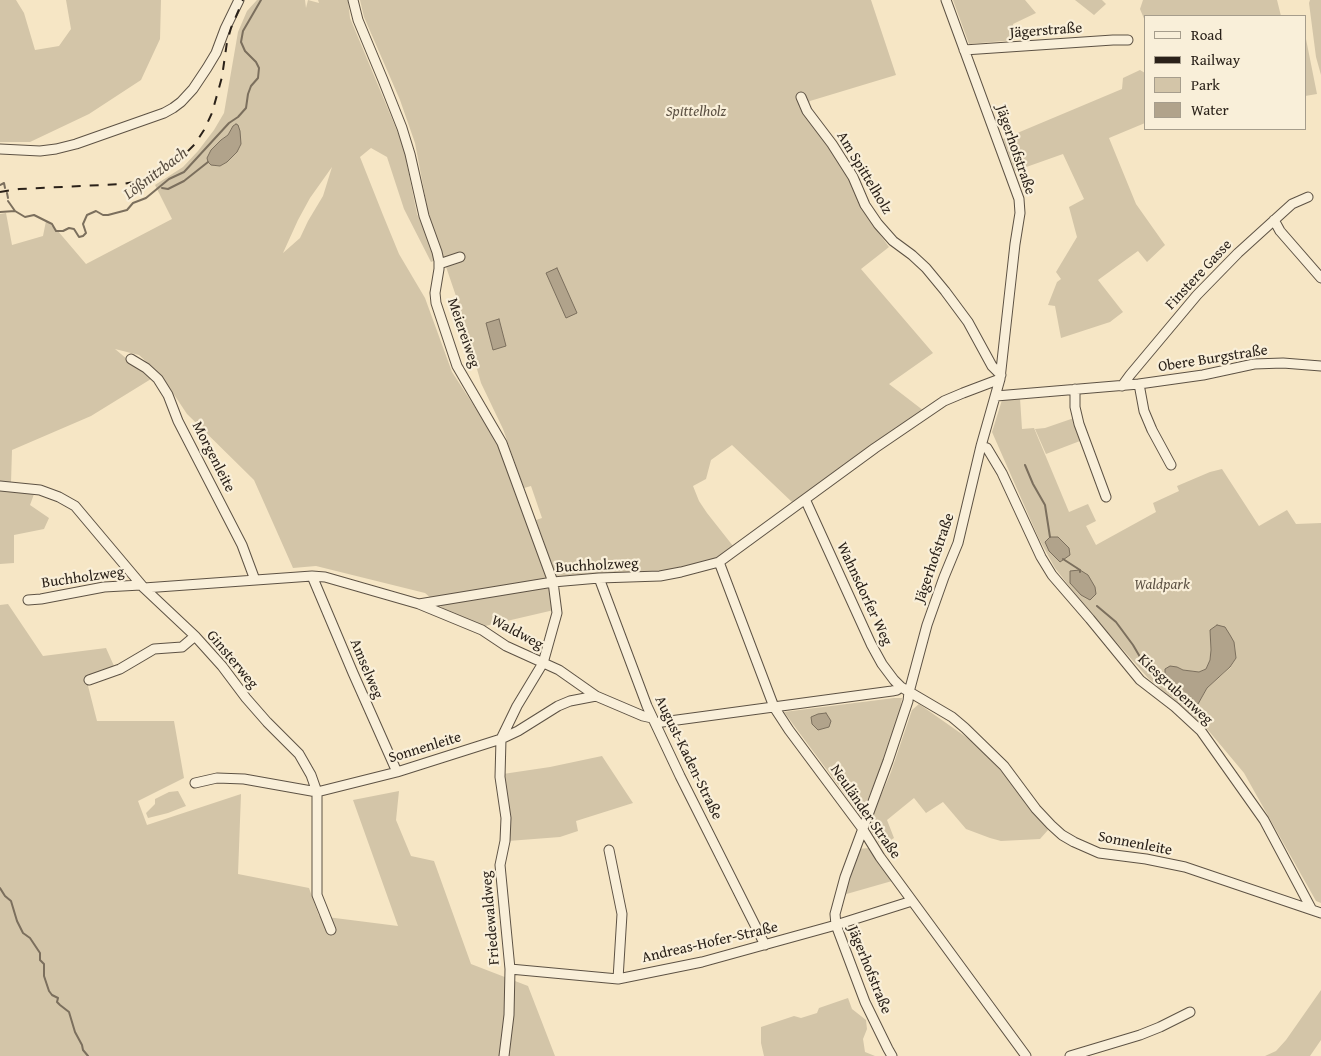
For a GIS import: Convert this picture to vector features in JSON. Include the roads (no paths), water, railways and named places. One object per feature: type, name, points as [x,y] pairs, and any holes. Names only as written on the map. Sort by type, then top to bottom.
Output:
[{"type":"street","points":[[0,149],[40,151],[56,149],[76,144],[164,113],[173,108],[193,89],[207,68],[216,53],[239,0]]},
{"type":"street","name":"Meiereiweg","points":[[353,0],[360,27],[402,128],[424,216],[438,252],[439,264],[435,298],[457,366],[502,443],[553,582]]},
{"type":"street","name":"Jägerhofstraße","points":[[892,1056],[865,1002],[836,925],[835,914],[862,828],[888,761],[908,701],[905,689],[926,625],[958,542],[981,446],[1001,377],[1020,213],[1019,200],[946,0]]},
{"type":"street","name":"Jägerstraße","points":[[964,50],[1128,40]]},
{"type":"street","name":"Am Spittelholz","points":[[801,97],[807,111],[832,144],[853,178],[865,204],[878,224],[893,241],[926,268],[946,291],[968,322],[992,366],[1001,377]]},
{"type":"street","name":"Finstere Gasse","points":[[1122,386],[1197,295],[1238,253],[1292,204],[1308,197]]},
{"type":"street","points":[[1274,220],[1280,231],[1321,278]]},
{"type":"street","points":[[439,264],[460,257]]},
{"type":"street","name":"Morgenleite","points":[[131,359],[146,368],[163,386],[178,421],[242,545],[255,580]]},
{"type":"street","name":"Obere Burgstraße","points":[[996,396],[1140,384],[1203,375],[1254,364],[1283,363],[1321,366]]},
{"type":"street","name":"Buchholzweg","points":[[28,600],[124,585],[142,586],[312,576],[325,577],[420,604],[553,582],[660,576],[681,572],[719,562],[875,448],[944,401],[1001,377]]},
{"type":"street","name":"Obere Burgstraße","points":[[1140,384],[1144,411],[1170,465]]},
{"type":"street","points":[[1075,389],[1075,407],[1079,424],[1106,497]]},
{"type":"street","name":"Kiesgrubenweg","points":[[981,446],[987,448],[1002,473],[1041,557],[1052,575],[1140,680],[1175,707],[1201,731],[1264,820],[1316,912]]},
{"type":"street","name":"Ginsterweg","points":[[0,486],[40,490],[75,506],[142,586],[194,636],[222,666],[266,722],[300,754],[311,774],[317,792],[317,895],[331,930]]},
{"type":"street","name":"Wahnsdorfer Weg","points":[[805,499],[871,644],[886,671],[905,689]]},
{"type":"street","name":"Neuländer Straße","points":[[719,562],[774,707],[862,828],[880,857],[1026,1056]]},
{"type":"street","name":"Amselweg","points":[[312,576],[352,673],[397,772]]},
{"type":"street","name":"August-Kaden-Straße","points":[[599,578],[654,720],[766,945]]},
{"type":"street","name":"Friedewaldweg","points":[[504,1056],[509,1015],[510,968],[500,865],[505,841],[506,818],[500,777],[502,739],[517,706],[543,663],[557,613],[553,582]]},
{"type":"street","name":"Waldweg","points":[[420,604],[482,630],[506,646],[559,670],[596,696]]},
{"type":"street","points":[[89,680],[120,670],[154,650],[182,647],[194,636]]},
{"type":"street","points":[[596,696],[654,720],[774,707],[905,689]]},
{"type":"street","name":"Sonnenleite","points":[[905,689],[952,717],[965,728],[1004,766],[1036,809],[1051,825],[1062,835],[1074,842],[1099,853],[1146,859],[1185,867],[1316,912]]},
{"type":"street","name":"Sonnenleite","points":[[195,783],[217,778],[244,779],[317,792],[397,772],[502,739],[558,706],[570,701],[596,696]]},
{"type":"street","points":[[609,850],[622,914],[618,979]]},
{"type":"street","name":"Andreas-Hofer-Straße","points":[[510,968],[618,979],[702,962],[836,925],[912,901]]},
{"type":"street","points":[[1070,1056],[1140,1035],[1190,1012]]},
{"type":"water","points":[[236,124],[240,131],[241,144],[237,152],[220,166],[211,165],[207,158],[211,150],[228,135]]},
{"type":"water","points":[[557,268],[577,313],[566,318],[546,273]]},
{"type":"water","points":[[499,319],[506,346],[493,350],[486,323]]},
{"type":"water","points":[[1050,537],[1058,537],[1069,548],[1070,555],[1060,562],[1049,551],[1045,542]]},
{"type":"water","points":[[1080,570],[1088,575],[1095,587],[1096,594],[1090,600],[1081,595],[1070,583],[1070,571]]},
{"type":"water","points":[[1217,625],[1225,627],[1230,635],[1234,642],[1236,658],[1230,667],[1207,688],[1198,704],[1191,702],[1165,673],[1165,669],[1170,666],[1199,672],[1206,669],[1210,660],[1210,630]]},
{"type":"water","points":[[826,713],[831,721],[829,727],[818,730],[812,724],[811,717]]},
{"type":"waterway","name":"Lößnitzbach","points":[[0,212],[15,211],[25,217],[34,215],[52,224],[56,231],[63,231],[69,228],[74,229],[79,237],[86,233],[83,224],[87,215],[96,211],[103,215],[108,215],[127,210],[133,203],[146,198],[169,179],[184,172],[229,123],[246,108],[248,94],[251,86],[258,78],[259,68],[245,51],[241,42],[243,31],[261,0]]},
{"type":"waterway","points":[[162,188],[168,189],[184,181],[208,162]]},
{"type":"waterway","points":[[0,185],[4,183],[5,188]]},
{"type":"waterway","points":[[7,193],[8,198]]},
{"type":"waterway","points":[[8,201],[15,211]]},
{"type":"waterway","points":[[1025,465],[1045,505],[1050,537]]},
{"type":"waterway","points":[[1063,559],[1080,570],[1080,572]]},
{"type":"waterway","points":[[1097,606],[1116,622],[1143,662],[1153,671],[1159,673]]},
{"type":"waterway","points":[[0,888],[11,901],[23,933],[30,938],[40,953],[40,960],[44,964],[44,976],[49,991],[58,998],[57,1002],[69,1012],[75,1032],[83,1050],[88,1056]]},
{"type":"railway","points":[[0,192],[19,189],[123,184],[152,177],[173,166],[195,144],[212,113],[222,77],[227,42],[243,0]]},
{"type":"park label","name":"Spittelholz","points":[[696,112]]},
{"type":"park label","name":"Waldpark","points":[[1162,585]]}]
